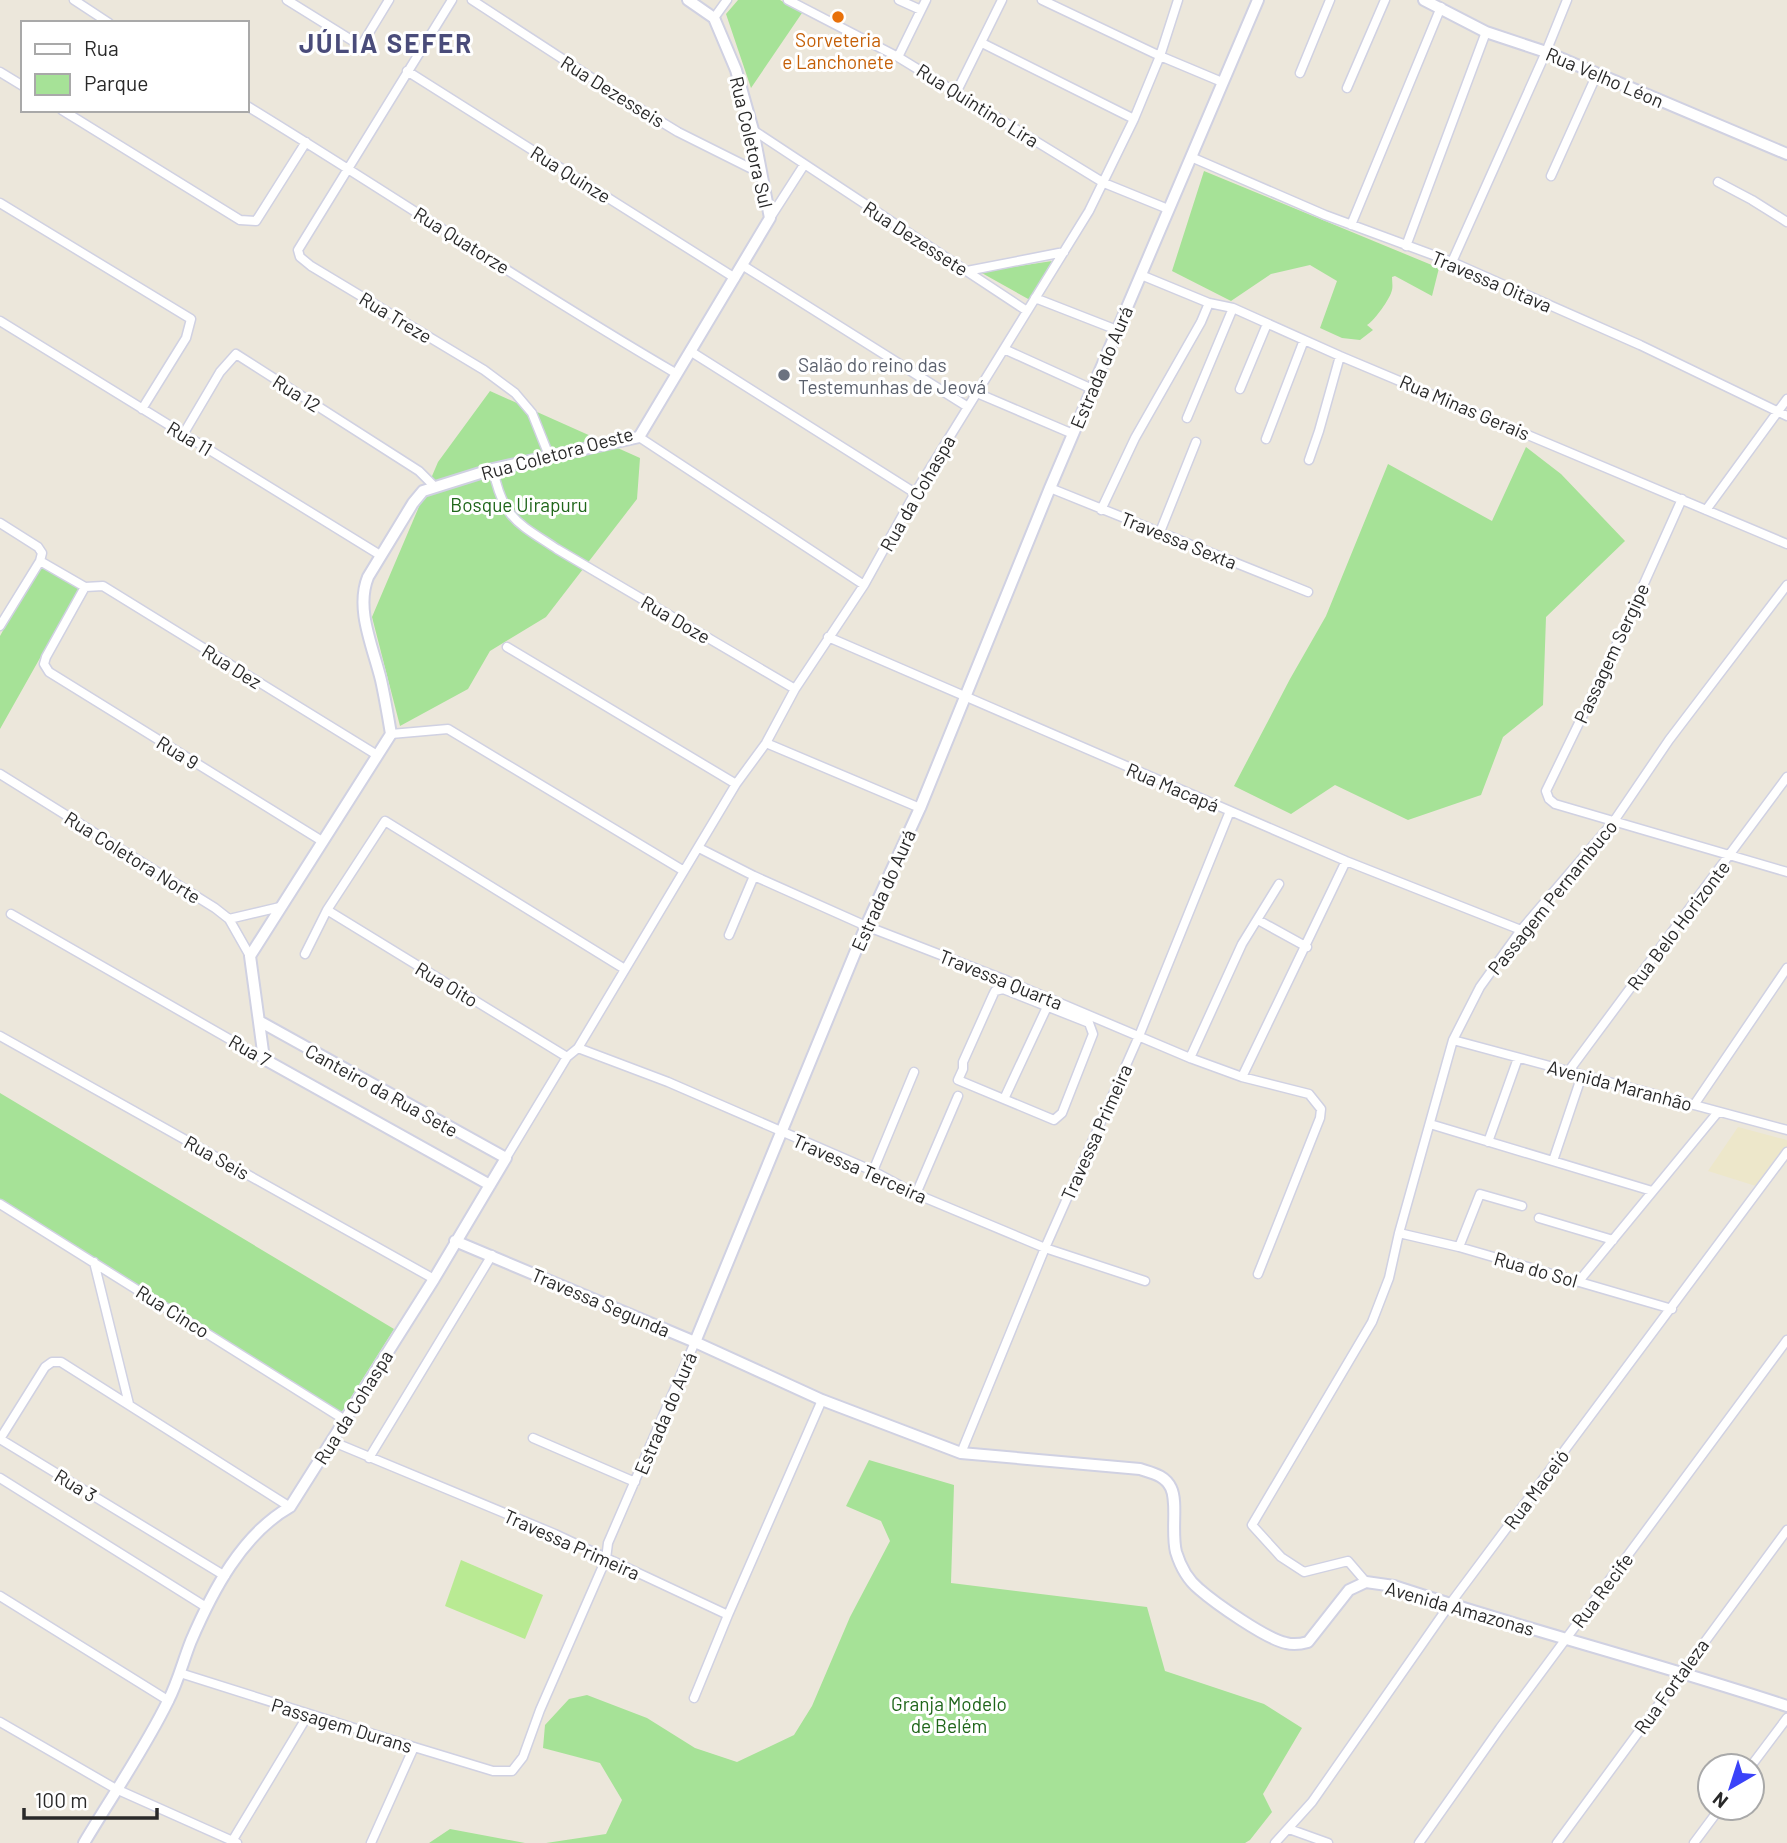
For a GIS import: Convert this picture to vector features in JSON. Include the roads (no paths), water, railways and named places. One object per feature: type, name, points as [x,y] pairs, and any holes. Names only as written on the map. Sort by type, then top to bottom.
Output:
[{"type":"street","points":[[74,0],[106,21]]},
{"type":"street","points":[[287,0],[361,46],[389,0]]},
{"type":"street","points":[[349,169],[452,0]]},
{"type":"street","name":"Rua Dezesseis","points":[[472,0],[678,132],[760,173]]},
{"type":"street","points":[[688,0],[714,18],[727,0]]},
{"type":"street","name":"Rua Quintino Lira","points":[[788,0],[957,91],[1104,183],[1168,209]]},
{"type":"street","points":[[899,0],[921,10]]},
{"type":"street","points":[[898,57],[926,0]]},
{"type":"street","points":[[957,91],[1002,0]]},
{"type":"street","points":[[1042,0],[1222,82]]},
{"type":"street","name":"Rua da Cohaspa","points":[[84,1843],[169,1701],[206,1607],[225,1576],[244,1547],[264,1526],[290,1507],[345,1420],[567,1057],[578,1048],[736,784],[766,743],[795,689],[864,585],[915,493],[1104,183],[1160,56],[1178,0]]},
{"type":"street","name":"Estrada do Aurá","points":[[505,1772],[515,1769],[523,1757],[540,1710],[606,1559],[608,1543],[695,1342],[866,926],[920,808],[1050,488],[1258,0]]},
{"type":"street","points":[[1300,72],[1330,0]]},
{"type":"street","points":[[1347,88],[1385,0]]},
{"type":"street","name":"Rua Velho Léon","points":[[1424,0],[1486,32],[1546,52],[1787,154]]},
{"type":"street","points":[[1452,262],[1567,0]]},
{"type":"street","points":[[1351,225],[1441,7]]},
{"type":"street","name":"Rua Coletora Sul","points":[[714,18],[736,70],[753,130],[770,218]]},
{"type":"street","points":[[1406,246],[1486,32]]},
{"type":"street","points":[[982,43],[1134,118]]},
{"type":"street","name":"Rua Quinze","points":[[407,71],[735,278]]},
{"type":"street","points":[[0,72],[21,85]]},
{"type":"street","points":[[1550,176],[1597,74]]},
{"type":"street","name":"Rua Quatorze","points":[[248,107],[593,325],[677,374]]},
{"type":"street","points":[[65,112],[247,222],[256,221],[306,142]]},
{"type":"street","name":"Rua Dezessete","points":[[753,130],[1027,311]]},
{"type":"street","name":"Travessa Oitava","points":[[1191,157],[1351,225],[1452,262],[1640,345],[1787,416]]},
{"type":"street","name":"Rua Coletora Oeste","points":[[391,734],[362,601],[363,589],[412,503],[423,491],[493,469],[639,437],[804,165]]},
{"type":"street","name":"Rua Treze","points":[[349,169],[298,250],[300,257],[484,370],[515,393],[533,413],[550,458]]},
{"type":"street","points":[[1718,182],[1787,222]]},
{"type":"street","points":[[0,203],[191,319],[186,338],[142,409]]},
{"type":"street","points":[[967,271],[1063,252]]},
{"type":"street","points":[[742,265],[968,407]]},
{"type":"street","name":"Rua Minas Gerais","points":[[1141,275],[1209,303],[1233,308],[1340,356],[1787,544]]},
{"type":"street","points":[[1035,298],[1117,330]]},
{"type":"street","points":[[1101,510],[1135,438],[1201,322],[1209,303]]},
{"type":"street","points":[[1187,418],[1233,308]]},
{"type":"street","name":"Rua 11","points":[[0,321],[380,555]]},
{"type":"street","points":[[1240,389],[1267,324]]},
{"type":"street","points":[[1266,439],[1304,340]]},
{"type":"street","points":[[1004,349],[1092,389]]},
{"type":"street","points":[[690,351],[915,493]]},
{"type":"street","name":"Rua 12","points":[[184,433],[220,372],[236,354],[419,471],[435,487]]},
{"type":"street","points":[[1309,460],[1340,356]]},
{"type":"street","points":[[977,393],[1073,434]]},
{"type":"street","points":[[1706,510],[1787,399]]},
{"type":"street","points":[[639,437],[864,585]]},
{"type":"street","points":[[1160,532],[1196,442]]},
{"type":"street","name":"Rua Doze","points":[[493,469],[498,493],[508,512],[522,525],[557,550],[795,689]]},
{"type":"street","name":"Travessa Sexta","points":[[1050,488],[1308,592]]},
{"type":"street","name":"Passagem Sergipe","points":[[1614,821],[1555,804],[1546,791],[1611,657],[1682,499]]},
{"type":"street","points":[[0,523],[38,547],[42,553],[40,561],[0,626]]},
{"type":"street","name":"Rua Dez","points":[[40,561],[85,587],[103,586],[377,755]]},
{"type":"street","name":"Passagem Pernambuco","points":[[1366,1582],[1348,1561],[1304,1572],[1281,1557],[1252,1525],[1372,1322],[1389,1278],[1453,1040],[1480,987],[1521,930],[1614,821],[1669,740],[1787,585]]},
{"type":"street","name":"Rua 9","points":[[85,587],[46,657],[44,664],[49,672],[322,841]]},
{"type":"street","name":"Rua Macapá","points":[[828,637],[1346,861],[1521,930]]},
{"type":"street","points":[[507,647],[736,784]]},
{"type":"street","points":[[264,1059],[250,956],[391,734],[448,729],[684,872]]},
{"type":"street","points":[[766,743],[920,808]]},
{"type":"street","name":"Rua Coletora Norte","points":[[0,774],[215,908],[229,919],[250,956]]},
{"type":"street","name":"Rua Belo Horizonte","points":[[1568,1072],[1787,777]]},
{"type":"street","name":"Travessa Primeira","points":[[961,1453],[1045,1248],[1139,1036],[1230,811]]},
{"type":"street","points":[[305,954],[327,910],[385,821],[624,968]]},
{"type":"street","points":[[1614,821],[1787,872]]},
{"type":"street","name":"Travessa Quarta","points":[[699,848],[866,926],[1006,985],[1242,1077],[1309,1094],[1321,1109],[1320,1118],[1258,1274]]},
{"type":"street","points":[[1242,1077],[1307,947],[1325,902],[1346,861]]},
{"type":"street","points":[[729,935],[754,876]]},
{"type":"street","points":[[1190,1058],[1241,947],[1279,884]]},
{"type":"street","points":[[229,919],[280,907]]},
{"type":"street","name":"Rua Oito","points":[[327,910],[567,1057]]},
{"type":"street","name":"Rua 7","points":[[12,914],[490,1185]]},
{"type":"street","points":[[1258,920],[1307,947]]},
{"type":"street","points":[[1694,1105],[1787,968]]},
{"type":"street","points":[[1006,985],[1047,1007],[1089,1023],[1093,1034],[1062,1113],[1054,1119],[958,1080],[963,1062],[995,991],[1006,985]]},
{"type":"street","points":[[1004,1099],[1047,1007]]},
{"type":"street","name":"Canteiro da Rua Sete","points":[[259,1021],[506,1158]]},
{"type":"street","name":"Rua Seis","points":[[0,1036],[433,1279]]},
{"type":"street","name":"Avenida Maranhão","points":[[1453,1040],[1787,1130]]},
{"type":"street","name":"Travessa Terceira","points":[[578,1048],[668,1082],[873,1171],[916,1194],[1045,1248],[1145,1281]]},
{"type":"street","points":[[1488,1142],[1518,1058]]},
{"type":"street","points":[[873,1171],[914,1072]]},
{"type":"street","points":[[1553,1161],[1582,1076]]},
{"type":"street","points":[[916,1194],[958,1096]]},
{"type":"street","points":[[1579,1281],[1718,1112]]},
{"type":"street","points":[[1430,1124],[1652,1191]]},
{"type":"street","name":"Rua Maceió","points":[[1275,1843],[1312,1802],[1450,1604],[1787,1152]]},
{"type":"street","points":[[1459,1247],[1480,1194],[1522,1206]]},
{"type":"street","name":"Rua Cinco","points":[[0,1204],[345,1420]]},
{"type":"street","points":[[1539,1218],[1613,1240]]},
{"type":"street","name":"Rua do Sol","points":[[1399,1233],[1459,1247],[1672,1309]]},
{"type":"street","name":"Travessa Segunda","points":[[455,1241],[695,1342],[822,1400],[961,1453]]},
{"type":"street","points":[[369,1458],[492,1255]]},
{"type":"street","points":[[94,1262],[129,1404],[290,1507]]},
{"type":"street","name":"Rua Recife","points":[[1419,1843],[1787,1340]]},
{"type":"street","name":"Rua 3","points":[[129,1404],[61,1362],[52,1362],[45,1367],[0,1439],[225,1576]]},
{"type":"street","points":[[694,1698],[822,1400]]},
{"type":"street","points":[[533,1438],[635,1482]]},
{"type":"street","name":"Travessa Primeira","points":[[331,1441],[555,1534],[728,1615]]},
{"type":"street","name":"Avenida Amazonas","points":[[961,1453],[1140,1469],[1158,1474],[1166,1480],[1174,1494],[1172,1534],[1179,1561],[1188,1576],[1213,1600],[1272,1639],[1287,1644],[1308,1642],[1349,1590],[1366,1582],[1394,1586],[1681,1671],[1787,1706]]},
{"type":"street","points":[[0,1478],[206,1607]]},
{"type":"street","name":"Rua Fortaleza","points":[[1557,1843],[1787,1530]]},
{"type":"street","points":[[0,1596],[169,1701]]},
{"type":"street","name":"Passagem Durans","points":[[180,1673],[308,1715],[505,1772]]},
{"type":"street","points":[[0,1722],[116,1789],[233,1842],[308,1715]]},
{"type":"street","points":[[1762,1752],[1787,1718]]},
{"type":"street","points":[[371,1843],[414,1747]]},
{"type":"street","points":[[1694,1843],[1710,1822]]},
{"type":"street","points":[[1289,1829],[1328,1843]]},
{"type":"place","name":"Sorveteria e Lanchonete","points":[[838,17]]},
{"type":"place","name":"Salão do reino das Testemunhas de Jeová","points":[[784,375]]},
{"type":"district","name":"JÚLIA SEFER","points":[[386,42]]},
{"type":"park label","name":"Bosque Uirapuru","points":[[519,504]]},
{"type":"park label","name":"Granja Modelo de Belém","points":[[949,1714]]}]
